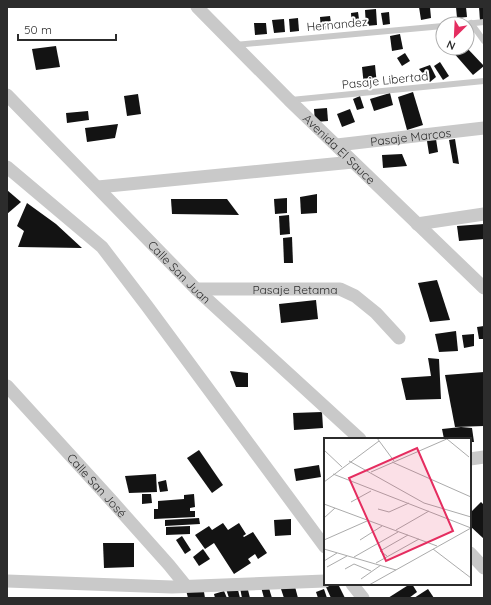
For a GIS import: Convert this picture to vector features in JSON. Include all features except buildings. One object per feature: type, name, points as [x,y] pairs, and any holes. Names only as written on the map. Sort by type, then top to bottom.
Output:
[{"type":"street","name":"Avenida El Sauce","points":[[197,7],[289,100],[484,288]]},
{"type":"street","name":"Calle San Juan","points":[[7,95],[98,187],[196,290],[359,438]]},
{"type":"street","name":"Pasaje Marcos","points":[[337,145],[484,128]]},
{"type":"street","points":[[98,187],[354,162]]},
{"type":"street","points":[[7,167],[102,248],[147,306],[324,546]]},
{"type":"street","points":[[417,224],[484,214]]},
{"type":"street","name":"Pasaje Retama","points":[[196,290],[340,290],[354,296],[376,313],[399,338]]},
{"type":"street","name":"Calle San José","points":[[7,386],[111,500],[186,586]]},
{"type":"street","points":[[471,458],[484,457]]},
{"type":"street","points":[[471,554],[484,568]]},
{"type":"street","points":[[7,581],[173,593],[186,586],[324,582]]},
{"type":"street","points":[[353,585],[363,598]]},
{"type":"lane","name":"Hernandez","points":[[234,45],[435,27]]},
{"type":"lane","points":[[475,31],[484,41]]},
{"type":"lane","name":"Pasaje Libertad","points":[[289,100],[484,81]]}]
